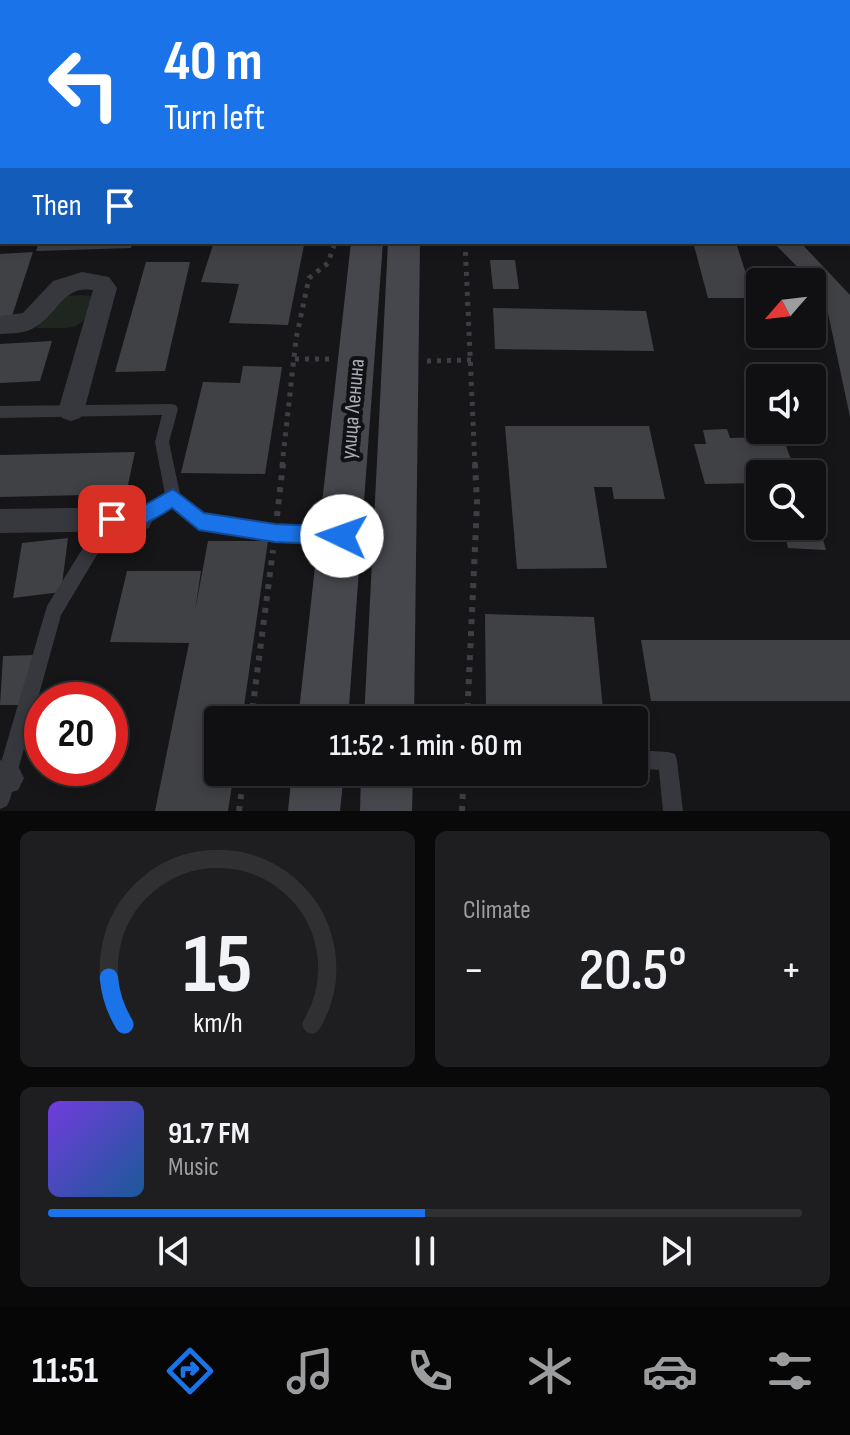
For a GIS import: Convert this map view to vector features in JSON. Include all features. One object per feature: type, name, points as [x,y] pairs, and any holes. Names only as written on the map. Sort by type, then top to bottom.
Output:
[{"type":"main road","name":"улица Ленина","points":[[324,706],[367,244]]},
{"type":"main road","name":"улица Ленина","points":[[389,706],[404,244]]},
{"type":"main road","points":[[342,539],[394,545]]},
{"type":"main road","points":[[314,811],[317,786]]},
{"type":"main road","points":[[386,811],[387,786]]},
{"type":"street","points":[[0,325],[21,324],[31,319],[61,287],[82,280],[101,283],[105,288],[71,411]]},
{"type":"street","points":[[0,521],[139,519]]},
{"type":"lane","points":[[0,412],[171,409],[162,442],[173,497],[199,521],[275,533],[342,539]]},
{"type":"lane","points":[[2,785],[53,612],[92,548],[173,497]]},
{"type":"lane","points":[[648,760],[668,761],[673,811]]},
{"type":"path","points":[[253,706],[295,359],[309,278],[328,263],[334,244]]},
{"type":"path","points":[[465,244],[477,504],[468,706]]},
{"type":"path","points":[[295,359],[337,359]]},
{"type":"path","points":[[422,361],[471,360]]},
{"type":"path","points":[[239,811],[242,786]]},
{"type":"path","points":[[462,811],[463,786]]},
{"type":"shaded area","points":[[64,296],[94,296],[86,317],[80,323],[67,328],[36,328]]},
{"type":"building","points":[[38,244],[132,244],[131,248],[36,251]]},
{"type":"building","points":[[213,244],[304,245],[288,325],[229,323],[239,284],[201,282]]},
{"type":"building","points":[[694,244],[736,244],[746,274],[746,298],[708,298]]},
{"type":"building","points":[[775,244],[802,244],[825,268],[798,268]]},
{"type":"building","points":[[33,252],[11,319],[0,320],[0,254]]},
{"type":"building","points":[[490,260],[515,260],[519,289],[493,289]]},
{"type":"building","points":[[146,262],[190,262],[165,371],[115,372]]},
{"type":"building","points":[[826,270],[850,295],[850,417],[826,303]]},
{"type":"building","points":[[493,308],[646,311],[654,351],[495,349]]},
{"type":"building","points":[[52,341],[40,381],[0,383],[0,344]]},
{"type":"building","points":[[243,366],[282,367],[265,474],[181,473],[203,382],[240,383]]},
{"type":"building","points":[[505,426],[649,426],[665,499],[614,499],[612,487],[594,487],[607,568],[517,569]]},
{"type":"building","points":[[727,429],[730,438],[746,438],[746,444],[785,444],[791,460],[746,460],[746,483],[705,484],[694,444],[706,444],[703,430]]},
{"type":"building","points":[[135,452],[126,494],[0,497],[0,455]]},
{"type":"building","points":[[68,538],[61,592],[13,598],[22,543]]},
{"type":"building","points":[[786,540],[823,540],[826,550],[788,548]]},
{"type":"building","points":[[208,541],[268,541],[244,706],[204,706],[204,786],[232,786],[228,811],[155,811],[189,643],[110,642],[127,571],[201,571],[195,611]]},
{"type":"building","points":[[485,614],[594,617],[603,706],[486,705]]},
{"type":"building","points":[[641,640],[850,640],[850,701],[651,701]]},
{"type":"building","points":[[35,655],[27,682],[24,682],[21,705],[0,705],[3,656]]},
{"type":"route","points":[[112,519],[139,519],[173,497],[199,521],[275,533],[342,536]]}]
